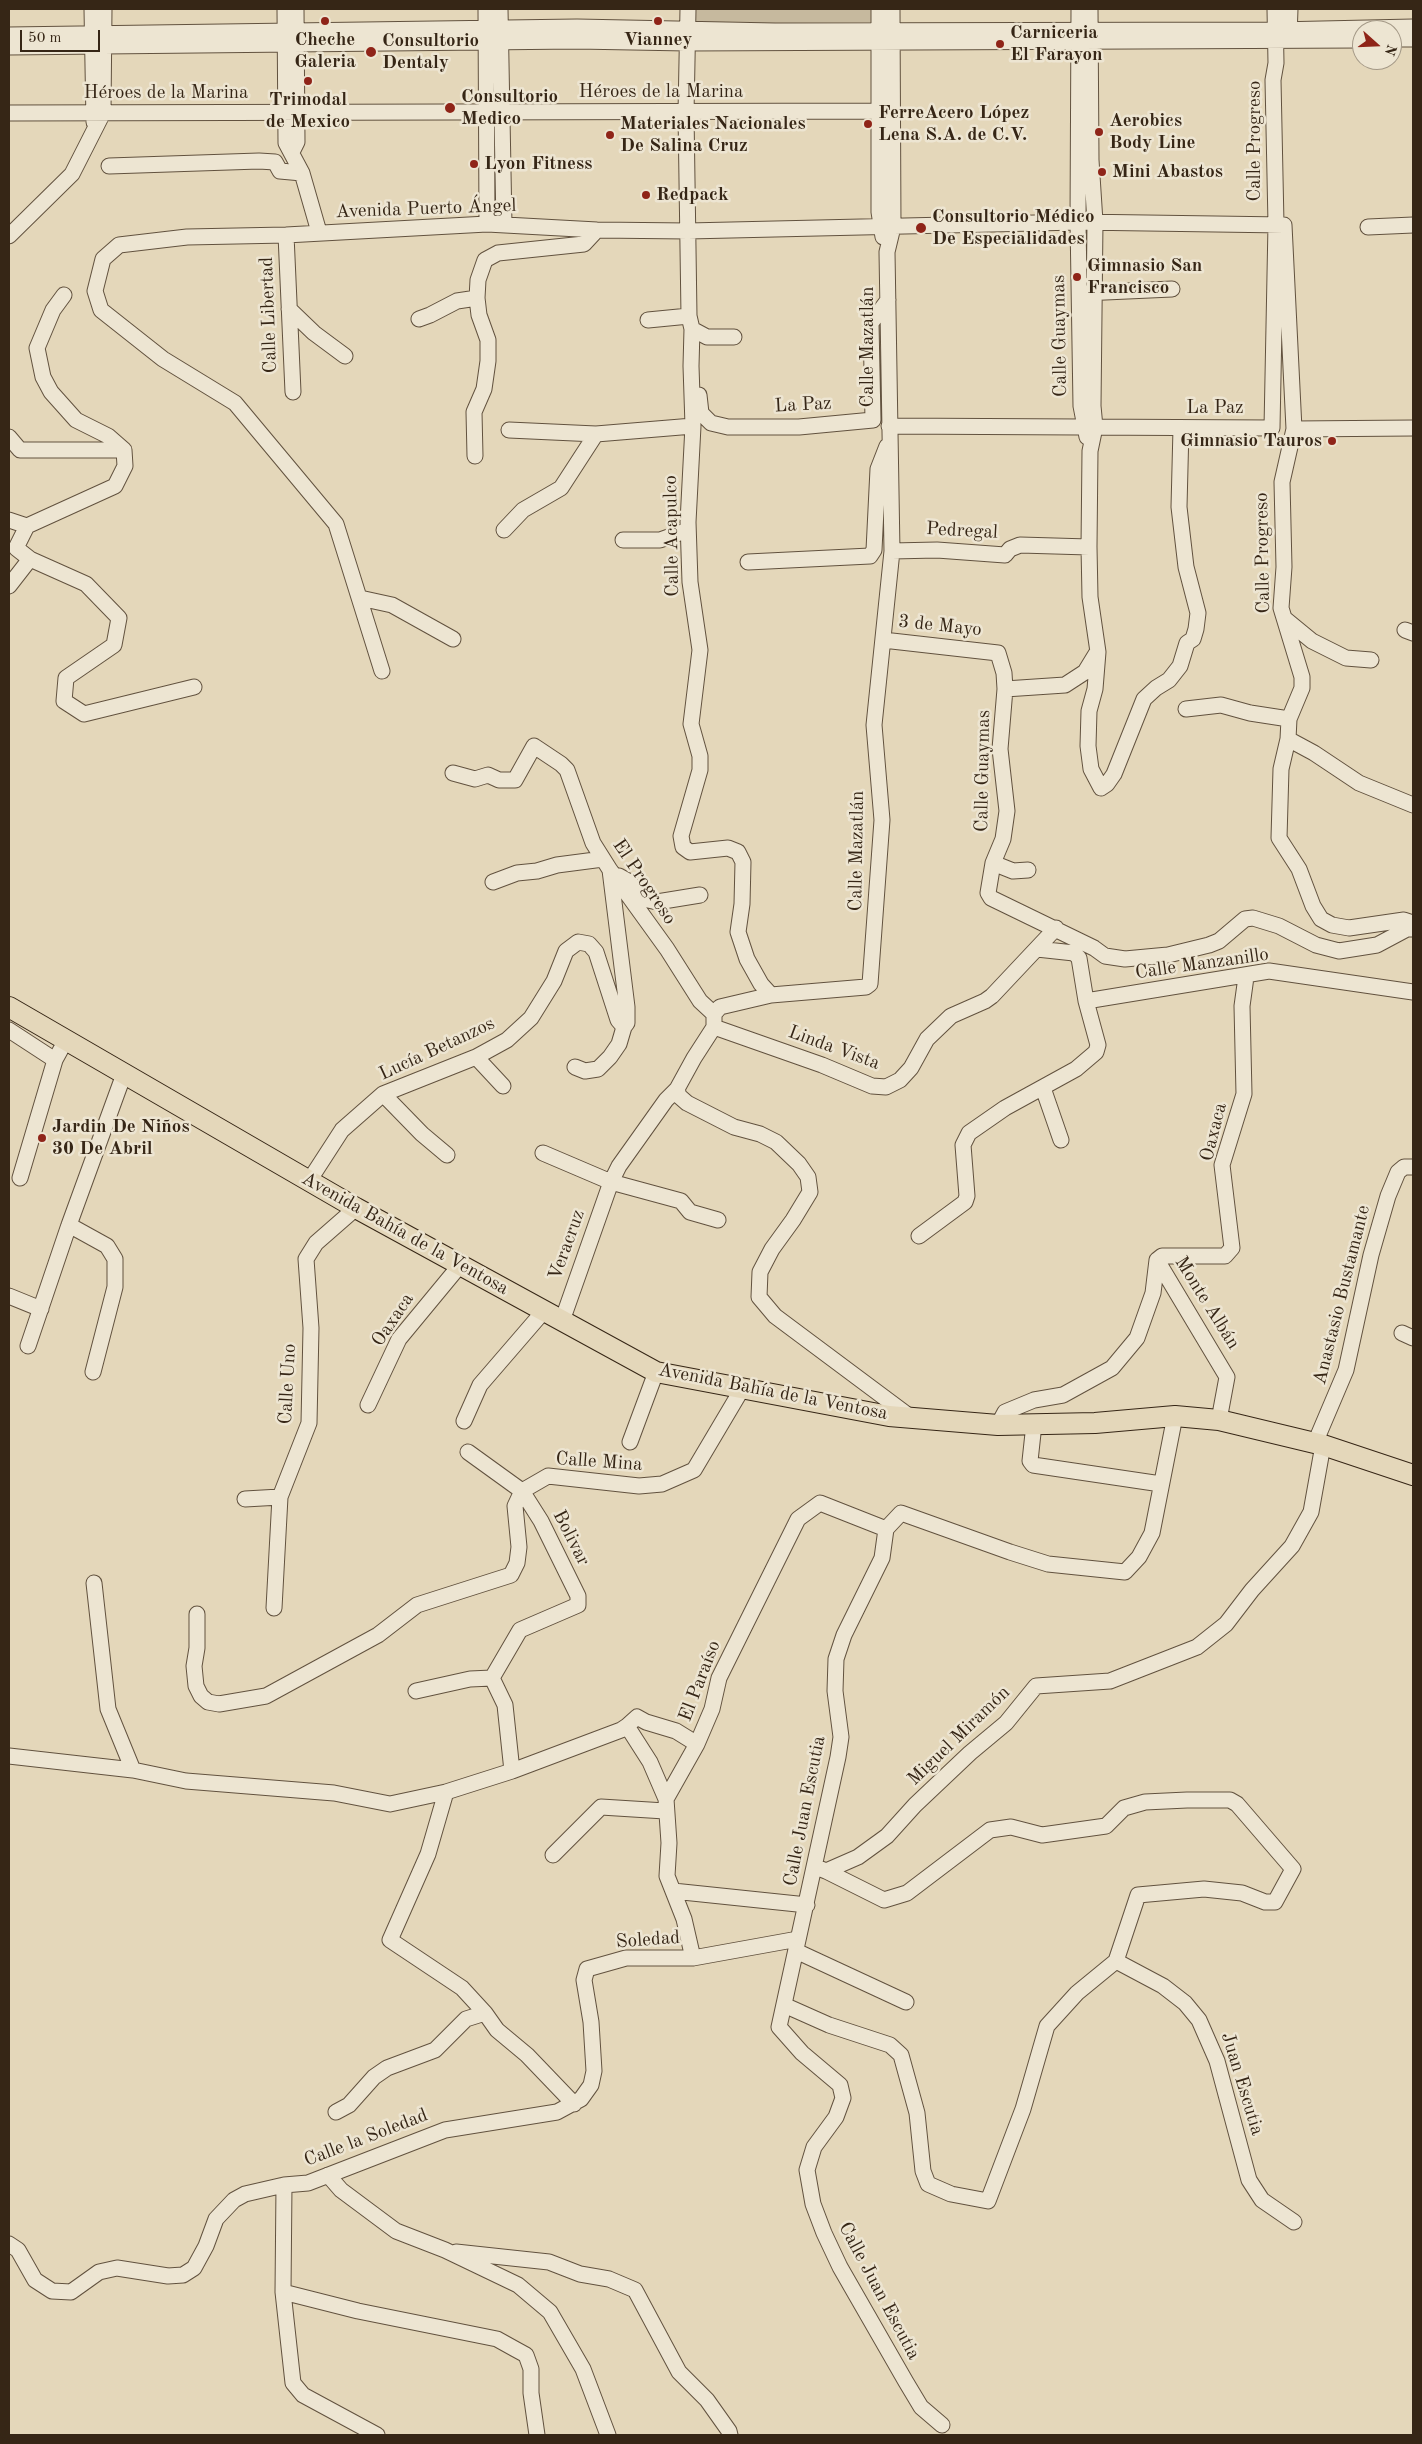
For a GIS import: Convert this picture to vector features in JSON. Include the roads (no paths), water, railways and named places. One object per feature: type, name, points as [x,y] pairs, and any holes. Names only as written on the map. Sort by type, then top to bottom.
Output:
[{"type":"main road","name":"Avenida Bahía de la Ventosa","points":[[9,1006],[356,1208],[461,1264],[543,1312],[656,1372],[888,1416],[909,1416],[998,1424],[1095,1423],[1175,1416],[1219,1420],[1319,1444],[1413,1475]]},
{"type":"street","points":[[92,9],[98,40]]},
{"type":"street","points":[[9,236],[72,174],[97,118],[98,40],[104,9]]},
{"type":"street","points":[[285,9],[291,37]]},
{"type":"street","points":[[296,9],[291,37],[291,113],[286,142],[302,173],[319,232]]},
{"type":"street","points":[[486,9],[494,35]]},
{"type":"street","points":[[487,224],[494,112],[494,35],[500,9]]},
{"type":"street","name":"Calle Acapulco","points":[[688,9],[686,113],[693,426],[688,530],[690,582],[700,650],[692,724],[700,756],[700,770],[680,836],[683,847],[690,852],[728,848],[738,852],[742,862],[742,904],[738,932],[747,959],[761,984],[771,995]]},
{"type":"street","name":"Calle Mazatlán","points":[[879,9],[886,36]]},
{"type":"street","name":"Calle Mazatlán","points":[[714,1021],[720,1007],[771,995],[866,987],[870,984],[882,820],[874,725],[892,550],[888,426],[886,36],[892,9]]},
{"type":"street","name":"Calle Guaymas","points":[[1079,9],[1085,35],[1095,222],[1086,293],[1081,406],[1090,427],[1088,547],[1090,597],[1098,652],[1095,690],[1089,711],[1088,746],[1091,770],[1101,788],[1107,784],[1114,774],[1144,699],[1169,680],[1180,666],[1187,643],[1193,639],[1198,613],[1186,567],[1179,506],[1181,428]]},
{"type":"street","name":"Calle Guaymas","points":[[1086,293],[1078,222],[1085,35],[1090,9]]},
{"type":"street","name":"Calle Progreso","points":[[1275,9],[1283,35]]},
{"type":"street","name":"Calle Progreso","points":[[1290,9],[1273,80],[1280,224],[1294,429],[1282,482],[1284,567],[1281,608],[1302,677],[1302,688],[1289,719],[1288,739],[1281,769],[1279,838],[1299,869],[1313,906],[1321,919],[1332,925],[1348,928],[1404,920],[1413,923]]},
{"type":"street","points":[[9,47],[98,40],[577,34],[687,37],[1283,35],[1413,27]]},
{"type":"street","points":[[9,35],[98,40]]},
{"type":"street","points":[[1283,35],[1352,39]]},
{"type":"street","name":"Héroes de la Marina","points":[[9,113],[97,118],[291,113],[886,111]]},
{"type":"street","points":[[494,112],[504,225]]},
{"type":"street","points":[[109,166],[259,161],[274,162],[280,170],[302,173]]},
{"type":"street","name":"Avenida Puerto Ángel","points":[[382,671],[376,657],[360,598],[336,524],[236,403],[163,359],[100,310],[95,291],[103,259],[119,245],[187,237],[286,235],[487,224],[597,230],[688,231],[1078,222],[1280,224]]},
{"type":"street","name":"Calle Progreso","points":[[1272,428],[1280,224]]},
{"type":"street","points":[[1368,227],[1413,225]]},
{"type":"street","points":[[474,456],[474,412],[484,389],[488,362],[488,340],[479,315],[477,298],[478,280],[485,260],[498,253],[584,244],[597,230]]},
{"type":"street","name":"Calle Libertad","points":[[286,235],[293,392]]},
{"type":"street","points":[[1086,293],[1172,289]]},
{"type":"street","points":[[64,295],[53,310],[37,348],[43,377],[51,392],[76,420],[108,436],[124,450],[125,466],[115,486],[27,526],[16,548],[30,559],[86,584],[119,618],[114,645],[66,678],[64,701],[84,714],[194,687]]},
{"type":"street","points":[[419,319],[456,301],[477,298]]},
{"type":"street","name":"La Paz","points":[[690,322],[699,356],[699,402],[701,413],[711,423],[728,427],[799,427],[873,420],[871,323],[888,300]]},
{"type":"street","points":[[289,309],[314,333],[345,356]]},
{"type":"street","points":[[648,320],[690,322],[707,337],[734,337]]},
{"type":"street","points":[[509,430],[596,434],[693,426]]},
{"type":"street","name":"La Paz","points":[[888,426],[1272,428]]},
{"type":"street","points":[[1294,429],[1413,428]]},
{"type":"street","points":[[504,530],[523,510],[561,488],[596,434]]},
{"type":"street","points":[[9,437],[20,450],[124,450]]},
{"type":"street","name":"Calle Mazatlán","points":[[748,562],[870,556],[874,550],[878,469],[889,443]]},
{"type":"street","points":[[9,520],[27,526]]},
{"type":"street","points":[[623,540],[660,540],[688,530]]},
{"type":"street","name":"Pedregal","points":[[892,550],[937,550],[1005,555],[1010,549],[1020,545],[1088,547]]},
{"type":"street","points":[[9,586],[30,559]]},
{"type":"street","points":[[360,598],[392,605],[453,639]]},
{"type":"street","points":[[1284,618],[1312,641],[1346,658],[1372,660]]},
{"type":"street","name":"3 de Mayo","points":[[883,640],[998,653],[1004,672],[1006,689]]},
{"type":"street","points":[[1006,689],[1065,685],[1085,672],[1098,652]]},
{"type":"street","name":"Calle Guaymas","points":[[1006,689],[1000,749],[1007,811],[1003,839],[993,863],[988,893],[991,898],[1056,928]]},
{"type":"street","points":[[1186,709],[1221,705],[1250,714],[1289,719]]},
{"type":"street","points":[[1288,739],[1314,753],[1359,783],[1413,805]]},
{"type":"street","name":"El Progreso","points":[[453,773],[475,779],[488,775],[498,780],[515,780],[534,746],[567,770],[593,843],[714,1021]]},
{"type":"street","points":[[993,863],[1013,871],[1028,870]]},
{"type":"street","points":[[575,1067],[585,1071],[598,1068],[610,1057],[627,1023],[627,1007],[606,864]]},
{"type":"street","points":[[493,882],[517,873],[537,871],[556,865],[606,864],[648,900],[657,902],[700,895]]},
{"type":"street","points":[[1056,928],[1105,956],[1132,959],[1168,955],[1209,945],[1220,941],[1245,919],[1252,918],[1279,926],[1316,945],[1339,950],[1377,945],[1407,929],[1413,929]]},
{"type":"street","name":"Linda Vista","points":[[714,1021],[872,1086],[886,1087],[900,1080],[911,1068],[927,1039],[951,1016],[985,1001],[1056,928]]},
{"type":"street","name":"Lucía Betanzos","points":[[309,1181],[342,1130],[383,1094],[476,1057],[507,1040],[531,1018],[554,981],[566,951],[578,942],[589,944],[596,952],[618,1020],[624,1027]]},
{"type":"street","points":[[918,1236],[965,1202],[967,1196],[963,1145],[969,1133],[1004,1108],[1076,1069],[1096,1052],[1098,1045],[1086,1001],[1079,958],[1074,953],[1037,949]]},
{"type":"street","name":"Calle Manzanillo","points":[[1086,1001],[1246,977],[1269,971],[1413,992]]},
{"type":"street","name":"Oaxaca","points":[[1157,1260],[1162,1256],[1225,1256],[1232,1248],[1222,1164],[1244,1094],[1242,1006],[1246,977]]},
{"type":"street","points":[[611,1182],[619,1166],[666,1100],[677,1089],[714,1021]]},
{"type":"street","points":[[9,1030],[55,1060]]},
{"type":"street","points":[[20,1178],[55,1060],[66,1040]]},
{"type":"street","points":[[476,1057],[503,1086]]},
{"type":"street","points":[[28,1346],[69,1225],[124,1074]]},
{"type":"street","points":[[1043,1088],[1061,1140]]},
{"type":"street","points":[[677,1089],[679,1096],[687,1103],[734,1127],[760,1134],[776,1142],[804,1170],[808,1177],[810,1192],[794,1220],[772,1249],[760,1272],[759,1297],[775,1316],[909,1416]]},
{"type":"street","points":[[383,1094],[422,1134],[447,1155]]},
{"type":"street","points":[[543,1153],[611,1182],[681,1201],[690,1212],[718,1220]]},
{"type":"street","name":"Anastasio Bustamante","points":[[1319,1444],[1346,1370],[1371,1255],[1388,1196],[1398,1172],[1404,1167],[1413,1167]]},
{"type":"street","name":"Veracruz","points":[[562,1321],[611,1182]]},
{"type":"street","name":"Calle Uno","points":[[274,1608],[280,1497],[309,1423],[311,1328],[306,1259],[316,1243],[356,1208]]},
{"type":"street","points":[[69,1225],[107,1246],[115,1259],[115,1287],[93,1372]]},
{"type":"street","points":[[998,1424],[1005,1412],[1034,1400],[1063,1395],[1112,1368],[1137,1338],[1153,1293],[1157,1260]]},
{"type":"street","name":"Monte Albán","points":[[1157,1260],[1227,1377],[1219,1420]]},
{"type":"street","name":"Oaxaca","points":[[368,1405],[399,1339],[461,1264]]},
{"type":"street","points":[[9,1296],[41,1309]]},
{"type":"street","points":[[464,1421],[480,1385],[543,1312]]},
{"type":"street","points":[[630,1442],[656,1372]]},
{"type":"street","name":"Calle Mina","points":[[522,1491],[548,1476],[639,1486],[662,1484],[681,1477],[694,1470],[742,1389]]},
{"type":"street","points":[[886,1529],[901,1513],[1048,1564],[1125,1572],[1138,1557],[1152,1533],[1175,1416]]},
{"type":"street","points":[[1034,1424],[1030,1461],[1034,1465],[1161,1484]]},
{"type":"street","name":"Miguel Miramón","points":[[821,1868],[858,1857],[887,1836],[915,1805],[970,1753],[1006,1724],[1036,1686],[1110,1680],[1197,1646],[1226,1624],[1252,1590],[1292,1546],[1311,1512],[1319,1444]]},
{"type":"street","points":[[197,1614],[197,1648],[194,1666],[196,1686],[201,1696],[208,1702],[219,1704],[266,1696],[378,1635],[417,1605],[512,1575],[517,1563],[519,1547],[515,1506],[522,1491],[468,1452]]},
{"type":"street","name":"Bolivar","points":[[492,1678],[520,1630],[578,1605],[578,1596],[541,1521],[522,1491]]},
{"type":"street","points":[[245,1499],[280,1497]]},
{"type":"street","name":"El Paraíso","points":[[666,1805],[697,1744],[712,1708],[719,1678],[798,1519],[820,1503],[886,1529]]},
{"type":"street","name":"Calle Juan Escutia","points":[[886,1529],[882,1558],[844,1635],[836,1658],[835,1691],[841,1737],[821,1868],[807,1905],[778,2027],[802,2053],[840,2085],[843,2098],[836,2117],[814,2146],[806,2170],[813,2204],[840,2267],[906,2382],[921,2407],[942,2424]]},
{"type":"street","points":[[94,1583],[108,1709],[133,1770]]},
{"type":"street","points":[[416,1691],[470,1679],[492,1678],[505,1704],[512,1771]]},
{"type":"street","points":[[9,1756],[133,1770],[186,1781],[334,1793],[390,1804],[446,1792],[512,1771],[627,1726],[637,1717],[646,1722],[676,1731],[697,1744]]},
{"type":"street","points":[[627,1726],[650,1762],[666,1805],[669,1843],[667,1876],[684,1919],[693,1958]]},
{"type":"street","points":[[446,1792],[428,1854],[390,1940],[462,1988],[497,2030],[527,2055],[574,2104]]},
{"type":"street","points":[[784,2004],[829,2026],[890,2045],[901,2055],[917,2113],[923,2171],[928,2184],[951,2194],[988,2200],[1023,2109],[1046,2026],[1077,1993],[1116,1961],[1138,1894],[1204,1889],[1242,1893],[1265,1902],[1276,1902],[1293,1869],[1237,1804],[1230,1800],[1144,1802],[1124,1808],[1106,1826],[1042,1835],[1011,1828],[990,1830],[907,1893],[884,1900],[821,1868]]},
{"type":"street","points":[[553,1855],[601,1807],[666,1805]]},
{"type":"street","points":[[673,1891],[807,1905]]},
{"type":"street","points":[[797,1945],[906,2002]]},
{"type":"street","name":"Soledad","points":[[592,2056],[591,2022],[584,1980],[587,1969],[626,1958],[693,1958],[797,1945]]},
{"type":"street","name":"Juan Escutia","points":[[1116,1961],[1163,1986],[1185,2003],[1199,2020],[1217,2061],[1249,2180],[1262,2200],[1294,2222]]},
{"type":"street","points":[[336,2112],[349,2105],[374,2077],[387,2068],[435,2050],[466,2019],[484,2013]]},
{"type":"street","name":"Calle la Soledad","points":[[9,2244],[18,2250],[34,2280],[52,2291],[71,2292],[99,2272],[117,2268],[168,2276],[183,2275],[194,2268],[206,2246],[216,2219],[234,2200],[245,2194],[284,2185],[308,2183],[445,2130],[557,2112],[574,2104],[588,2092],[592,2085],[594,2071],[592,2056]]},
{"type":"street","points":[[328,2175],[341,2190],[396,2231],[445,2250],[518,2285],[550,2312],[583,2369],[608,2435]]},
{"type":"street","points":[[284,2185],[283,2292],[293,2383],[303,2395],[377,2435]]},
{"type":"street","points":[[445,2250],[549,2262],[580,2274],[609,2279],[635,2290],[679,2372],[707,2400],[730,2435]]},
{"type":"street","points":[[283,2292],[358,2311],[497,2339],[526,2355],[531,2369],[531,2393],[536,2435]]},
{"type":"place","name":"Cheche Galeria","points":[[325,21]]},
{"type":"place","name":"Vianney","points":[[658,21]]},
{"type":"place","name":"Carniceria El Farayon","points":[[1000,44]]},
{"type":"place","name":"Consultorio Dentaly","points":[[371,52]]},
{"type":"place","name":"Trimodal de Mexico","points":[[308,81]]},
{"type":"place","name":"Consultorio Medico","points":[[450,108]]},
{"type":"place","name":"FerreAcero López Lena S.A. de C.V.","points":[[868,124]]},
{"type":"place","name":"Aerobics Body Line","points":[[1099,132]]},
{"type":"place","name":"Materiales Nacionales De Salina Cruz","points":[[610,135]]},
{"type":"place","name":"Lyon Fitness","points":[[474,164]]},
{"type":"place","name":"Mini Abastos","points":[[1102,172]]},
{"type":"place","name":"Redpack","points":[[646,195]]},
{"type":"place","name":"Consultorio Médico De Especialidades","points":[[921,228]]},
{"type":"place","name":"Gimnasio San Francisco","points":[[1077,277]]},
{"type":"place","name":"Gimnasio Tauros","points":[[1332,441]]},
{"type":"place","name":"Jardin De Niños 30 De Abril","points":[[42,1138]]}]
